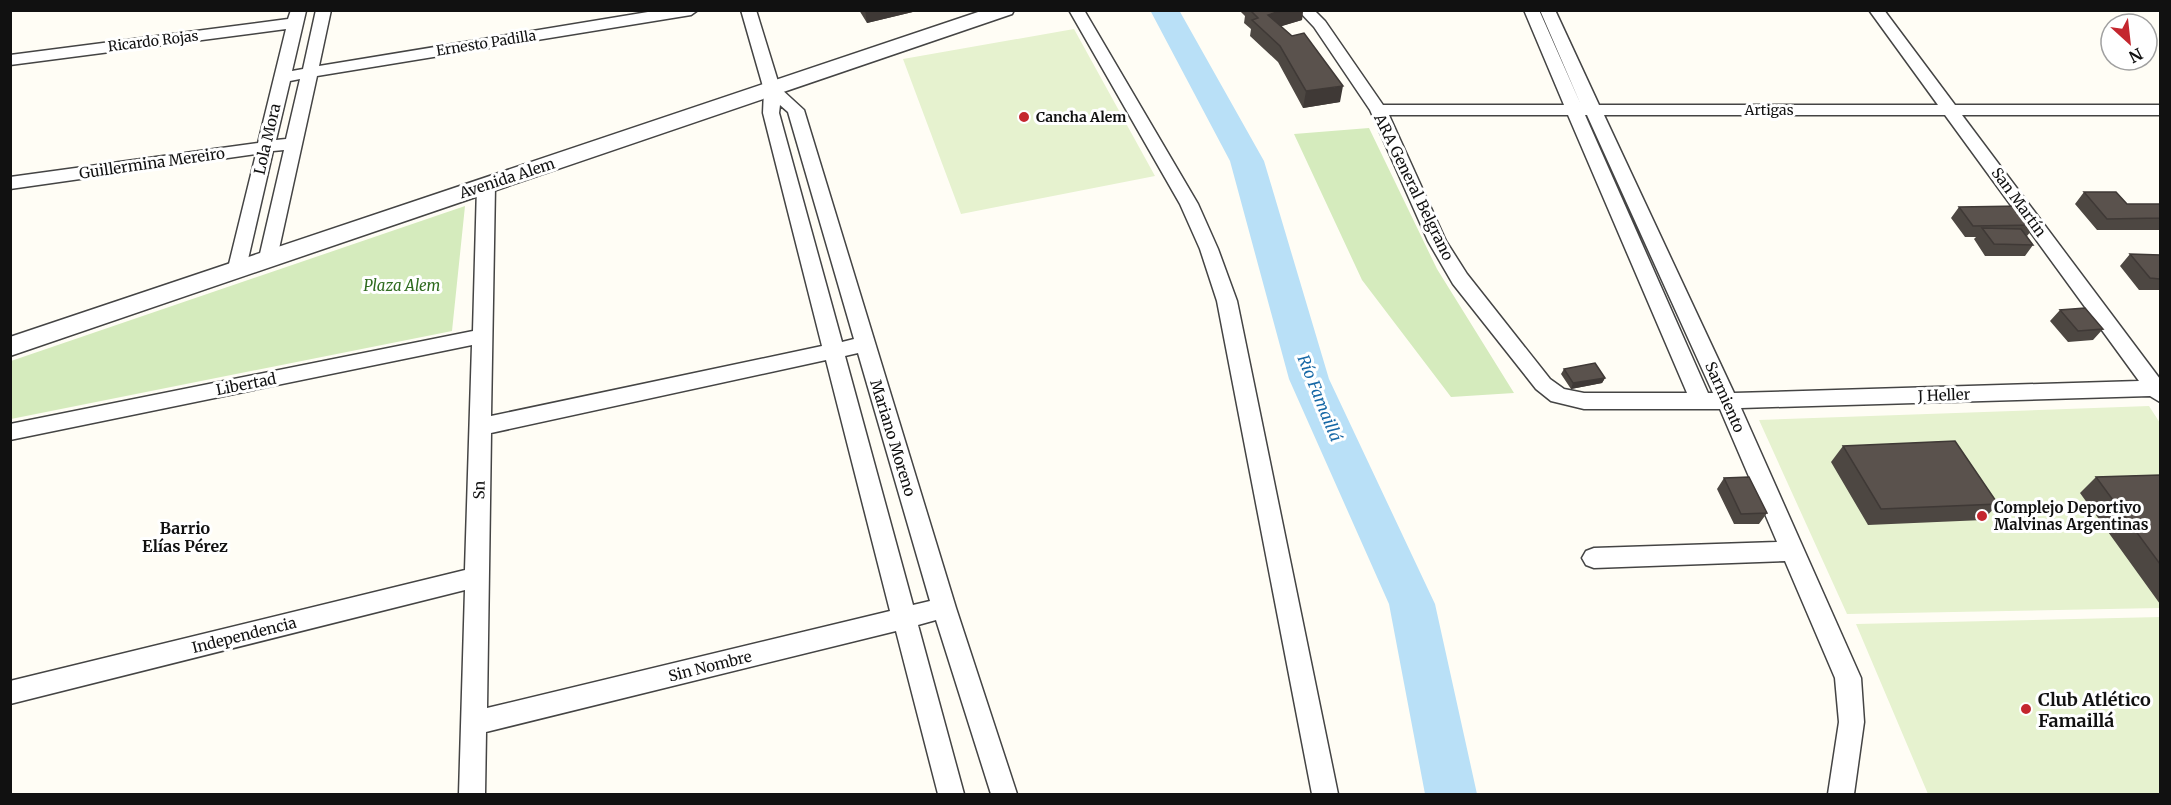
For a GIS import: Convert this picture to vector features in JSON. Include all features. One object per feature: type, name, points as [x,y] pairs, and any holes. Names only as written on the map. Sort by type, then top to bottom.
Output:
[{"type":"street","name":"Lola Mora","points":[[268,258],[324,10]]},
{"type":"street","name":"Ernesto Padilla","points":[[282,77],[691,10]]},
{"type":"street","points":[[748,10],[772,90],[771,113],[951,795]]},
{"type":"street","name":"Avenida Alem","points":[[10,347],[237,268],[1005,10]]},
{"type":"street","points":[[1076,10],[1189,204],[1227,301],[1324,795]]},
{"type":"street","name":"ARA General Belgrano","points":[[1305,10],[1320,24],[1378,110],[1437,241],[1454,270],[1543,384],[1558,395],[1584,401],[1727,401]]},
{"type":"street","name":"Sarmiento","points":[[1531,10],[1585,109],[1727,401],[1848,678],[1853,700],[1850,747],[1841,795]]},
{"type":"street","name":"Sarmiento","points":[[1547,10],[1701,401]]},
{"type":"street","name":"San Martín","points":[[1876,10],[1960,110]]},
{"type":"street","name":"San Martín","points":[[1889,10],[2159,387]]},
{"type":"street","name":"Lola Mora","points":[[237,268],[297,17]]},
{"type":"street","name":"Ricardo Rojas","points":[[10,60],[297,17]]},
{"type":"street","name":"Mariano Moreno","points":[[772,90],[796,111],[944,608],[1004,795]]},
{"type":"street","name":"Artigas","points":[[1378,110],[2160,110]]},
{"type":"street","name":"Guillermina Mereiro","points":[[10,183],[294,143]]},
{"type":"street","name":"Sn","points":[[472,795],[476,723],[486,186]]},
{"type":"street","name":"Libertad","points":[[10,432],[482,336]]},
{"type":"street","points":[[480,427],[865,344]]},
{"type":"street","name":"J Heller","points":[[1727,401],[2159,387]]},
{"type":"street","points":[[1594,558],[1792,551]]},
{"type":"street","name":"Independencia","points":[[10,693],[477,577]]},
{"type":"street","name":"Sin Nombre","points":[[476,723],[944,608]]},
{"type":"green space","name":"Cancha Alem","points":[[1074,29],[1155,176],[961,214],[903,59]]},
{"type":"green space","points":[[1369,128],[1437,269],[1514,393],[1451,397],[1362,280],[1294,134]]},
{"type":"green space","name":"Plaza Alem","points":[[465,206],[452,331],[11,419],[11,361]]},
{"type":"green space","name":"Complejo Deportivo Malvinas Argentinas","points":[[2149,406],[2160,423],[2160,608],[1847,614],[1759,420]]},
{"type":"green space","name":"Club Atlético Famaillá","points":[[2160,617],[2160,794],[1928,794],[1856,624]]},
{"type":"building","points":[[1250,10],[1283,10],[1268,15],[1292,36],[1304,33],[1343,86],[1306,91],[1280,46],[1252,20],[1258,18]]},
{"type":"building","points":[[2084,192],[2116,192],[2127,204],[2160,204],[2160,218],[2107,219]]},
{"type":"building","points":[[2021,206],[2036,225],[1973,226],[1959,207]]},
{"type":"building","points":[[1982,228],[2021,229],[2033,245],[1994,244]]},
{"type":"building","points":[[2130,254],[2160,255],[2160,279],[2150,278]]},
{"type":"building","points":[[2085,308],[2103,329],[2078,331],[2060,310]]},
{"type":"building","points":[[1595,363],[1605,378],[1573,383],[1564,369]]},
{"type":"building","points":[[1955,441],[1998,504],[1881,509],[1843,446]]},
{"type":"building","points":[[2160,475],[2160,564],[2096,477]]},
{"type":"building","points":[[1749,477],[1767,513],[1741,514],[1724,478]]},
{"type":"waterway","name":"Río Famaillá","points":[[1164,10],[1247,161],[1309,379],[1412,604],[1451,794]]},
{"type":"place","name":"Cancha Alem","points":[[1024,117]]},
{"type":"place","name":"Complejo Deportivo Malvinas Argentinas","points":[[1982,516]]},
{"type":"place","name":"Club Atlético Famaillá","points":[[2026,709]]},
{"type":"district","name":"Barrio Elías Pérez","points":[[185,537]]}]
